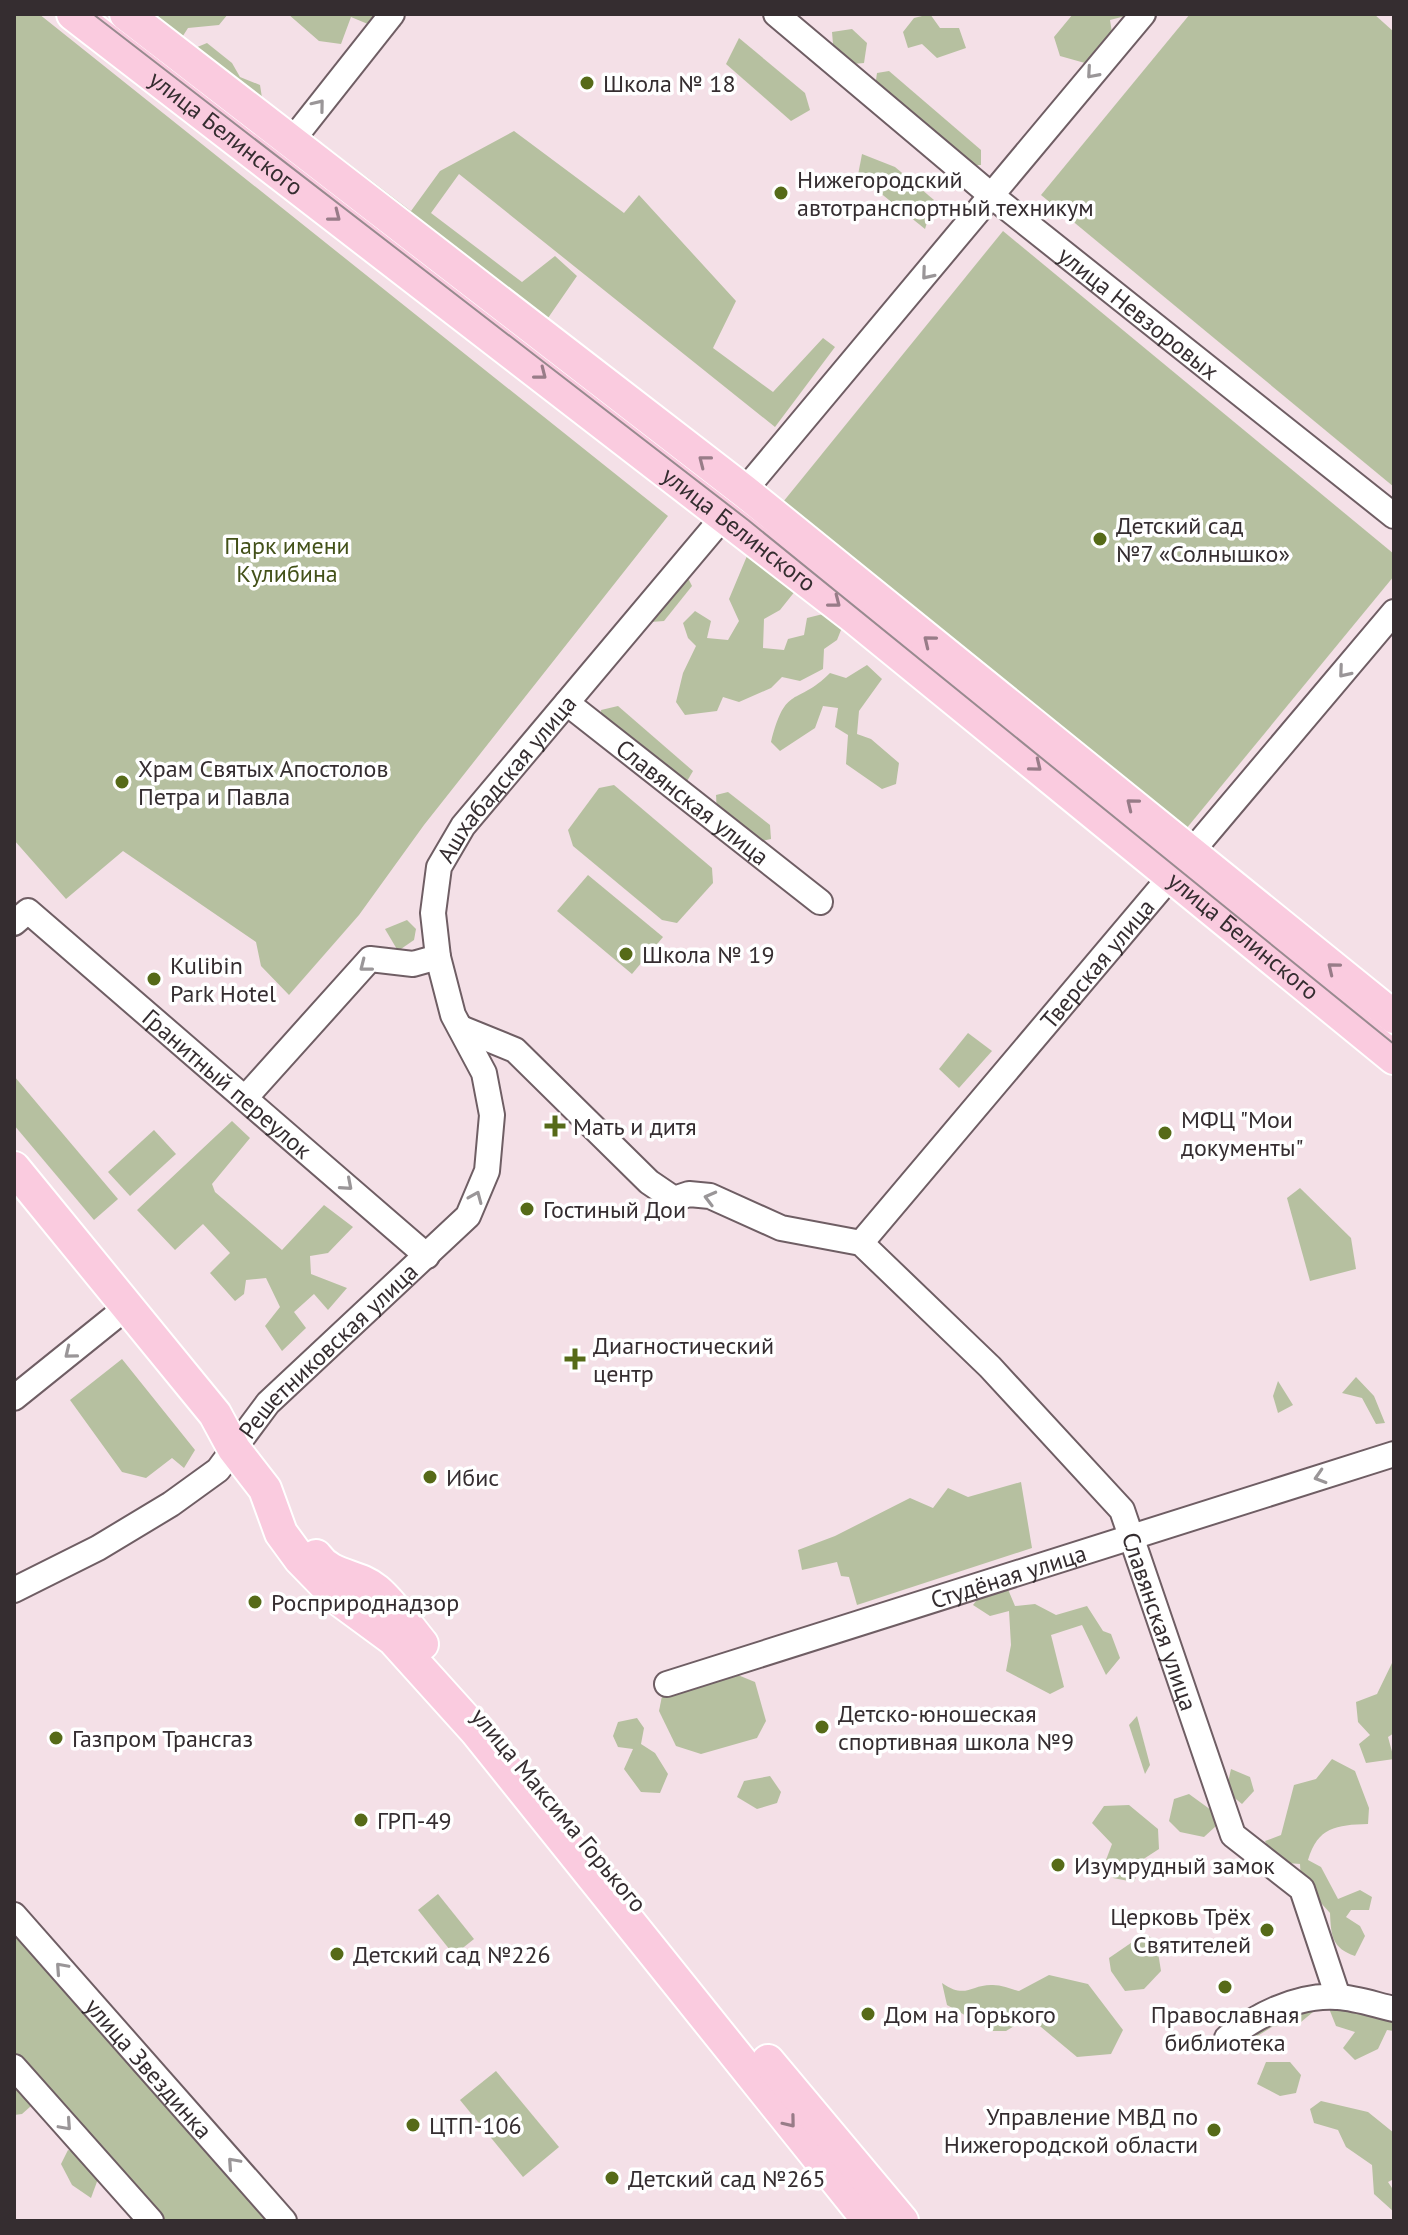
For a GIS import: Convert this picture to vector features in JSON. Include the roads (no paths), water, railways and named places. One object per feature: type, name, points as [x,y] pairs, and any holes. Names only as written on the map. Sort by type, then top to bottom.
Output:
[{"type":"main road","name":"улица Белинского","points":[[73,14],[855,618],[1182,864],[1394,1017]]},
{"type":"main road","name":"улица Белинского","points":[[126,14],[744,491],[1182,864],[1394,1058]]},
{"type":"main road","name":"улица Максима Горького","points":[[14,1168],[215,1414],[239,1441],[268,1457],[283,1503],[320,1562],[334,1573],[368,1584],[378,1591],[869,2221]]},
{"type":"main road","name":"улица Максима Горького","points":[[508,1760],[902,2221]]},
{"type":"street","points":[[271,167],[392,14]]},
{"type":"street","name":"улица Невзоровых","points":[[776,14],[992,196],[1394,516]]},
{"type":"street","points":[[744,491],[1143,14]]},
{"type":"street","name":"Ашхабадская улица","points":[[427,1256],[468,1216],[487,1171],[492,1115],[484,1073],[453,1015],[438,957],[433,913],[439,867],[463,826],[724,516]]},
{"type":"street","name":"Тверская улица","points":[[861,1243],[1394,612]]},
{"type":"street","name":"Славянская улица","points":[[567,703],[820,902]]},
{"type":"street","name":"Гранитный переулок","points":[[21,917],[246,1097],[427,1256]]},
{"type":"street","points":[[246,1097],[370,959],[413,964],[438,957]]},
{"type":"street","points":[[461,1028],[515,1050],[649,1182],[674,1199],[689,1194],[710,1196],[781,1228],[861,1243]]},
{"type":"street","name":"Славянская улица","points":[[861,1243],[990,1367],[1122,1510],[1233,1835],[1302,1889],[1338,1997]]},
{"type":"street","name":"Решетниковская улица","points":[[14,1590],[98,1548],[171,1504],[218,1470],[268,1403],[427,1256]]},
{"type":"street","points":[[14,1398],[127,1307]]},
{"type":"street","name":"Студёная улица","points":[[667,1684],[1394,1454]]},
{"type":"street","name":"улица Звездинка","points":[[14,1915],[284,2221]]},
{"type":"street","points":[[1227,2038],[1255,2017],[1306,2000],[1338,1997],[1394,2009]]},
{"type":"street","points":[[14,2067],[151,2221]]},
{"type":"tram line","points":[[93,14],[748,520],[1394,1044]]},
{"type":"place","name":"Школа № 18","points":[[587,83]]},
{"type":"place","name":"Нижегородский автотранспортный техникум","points":[[781,193]]},
{"type":"place","name":"Детский сад №7 «Солнышко»","points":[[1100,539]]},
{"type":"place","name":"Храм Святых Апостолов Петра и Павла","points":[[122,782]]},
{"type":"place","name":"Школа № 19","points":[[626,954]]},
{"type":"place","name":"Kulibin Park Hotel","points":[[154,979]]},
{"type":"place","name":"Мать и дитя","points":[[555,1126]]},
{"type":"place","name":"МФЦ \"Мои документы\"","points":[[1165,1133]]},
{"type":"place","name":"Гостиный Дои","points":[[527,1209]]},
{"type":"place","name":"Диагностический центр","points":[[575,1359]]},
{"type":"place","name":"Ибис","points":[[430,1477]]},
{"type":"place","name":"Росприроднадзор","points":[[255,1602]]},
{"type":"place","name":"Детско-юношеская спортивная школа №9","points":[[822,1727]]},
{"type":"place","name":"Газпром Трансгаз","points":[[56,1738]]},
{"type":"place","name":"ГРП-49","points":[[361,1820]]},
{"type":"place","name":"Изумрудный замок","points":[[1058,1865]]},
{"type":"place","name":"Церковь Трёх Святителей","points":[[1267,1930]]},
{"type":"place","name":"Детский сад №226","points":[[337,1954]]},
{"type":"place","name":"Православная библиотека","points":[[1225,1987]]},
{"type":"place","name":"Дом на Горького","points":[[868,2014]]},
{"type":"place","name":"ЦТП-106","points":[[413,2125]]},
{"type":"place","name":"Управление МВД по Нижегородской области","points":[[1214,2130]]},
{"type":"place","name":"Детский сад №265","points":[[612,2178]]},
{"type":"park label","name":"Парк имени Кулибина","points":[[287,559]]}]
